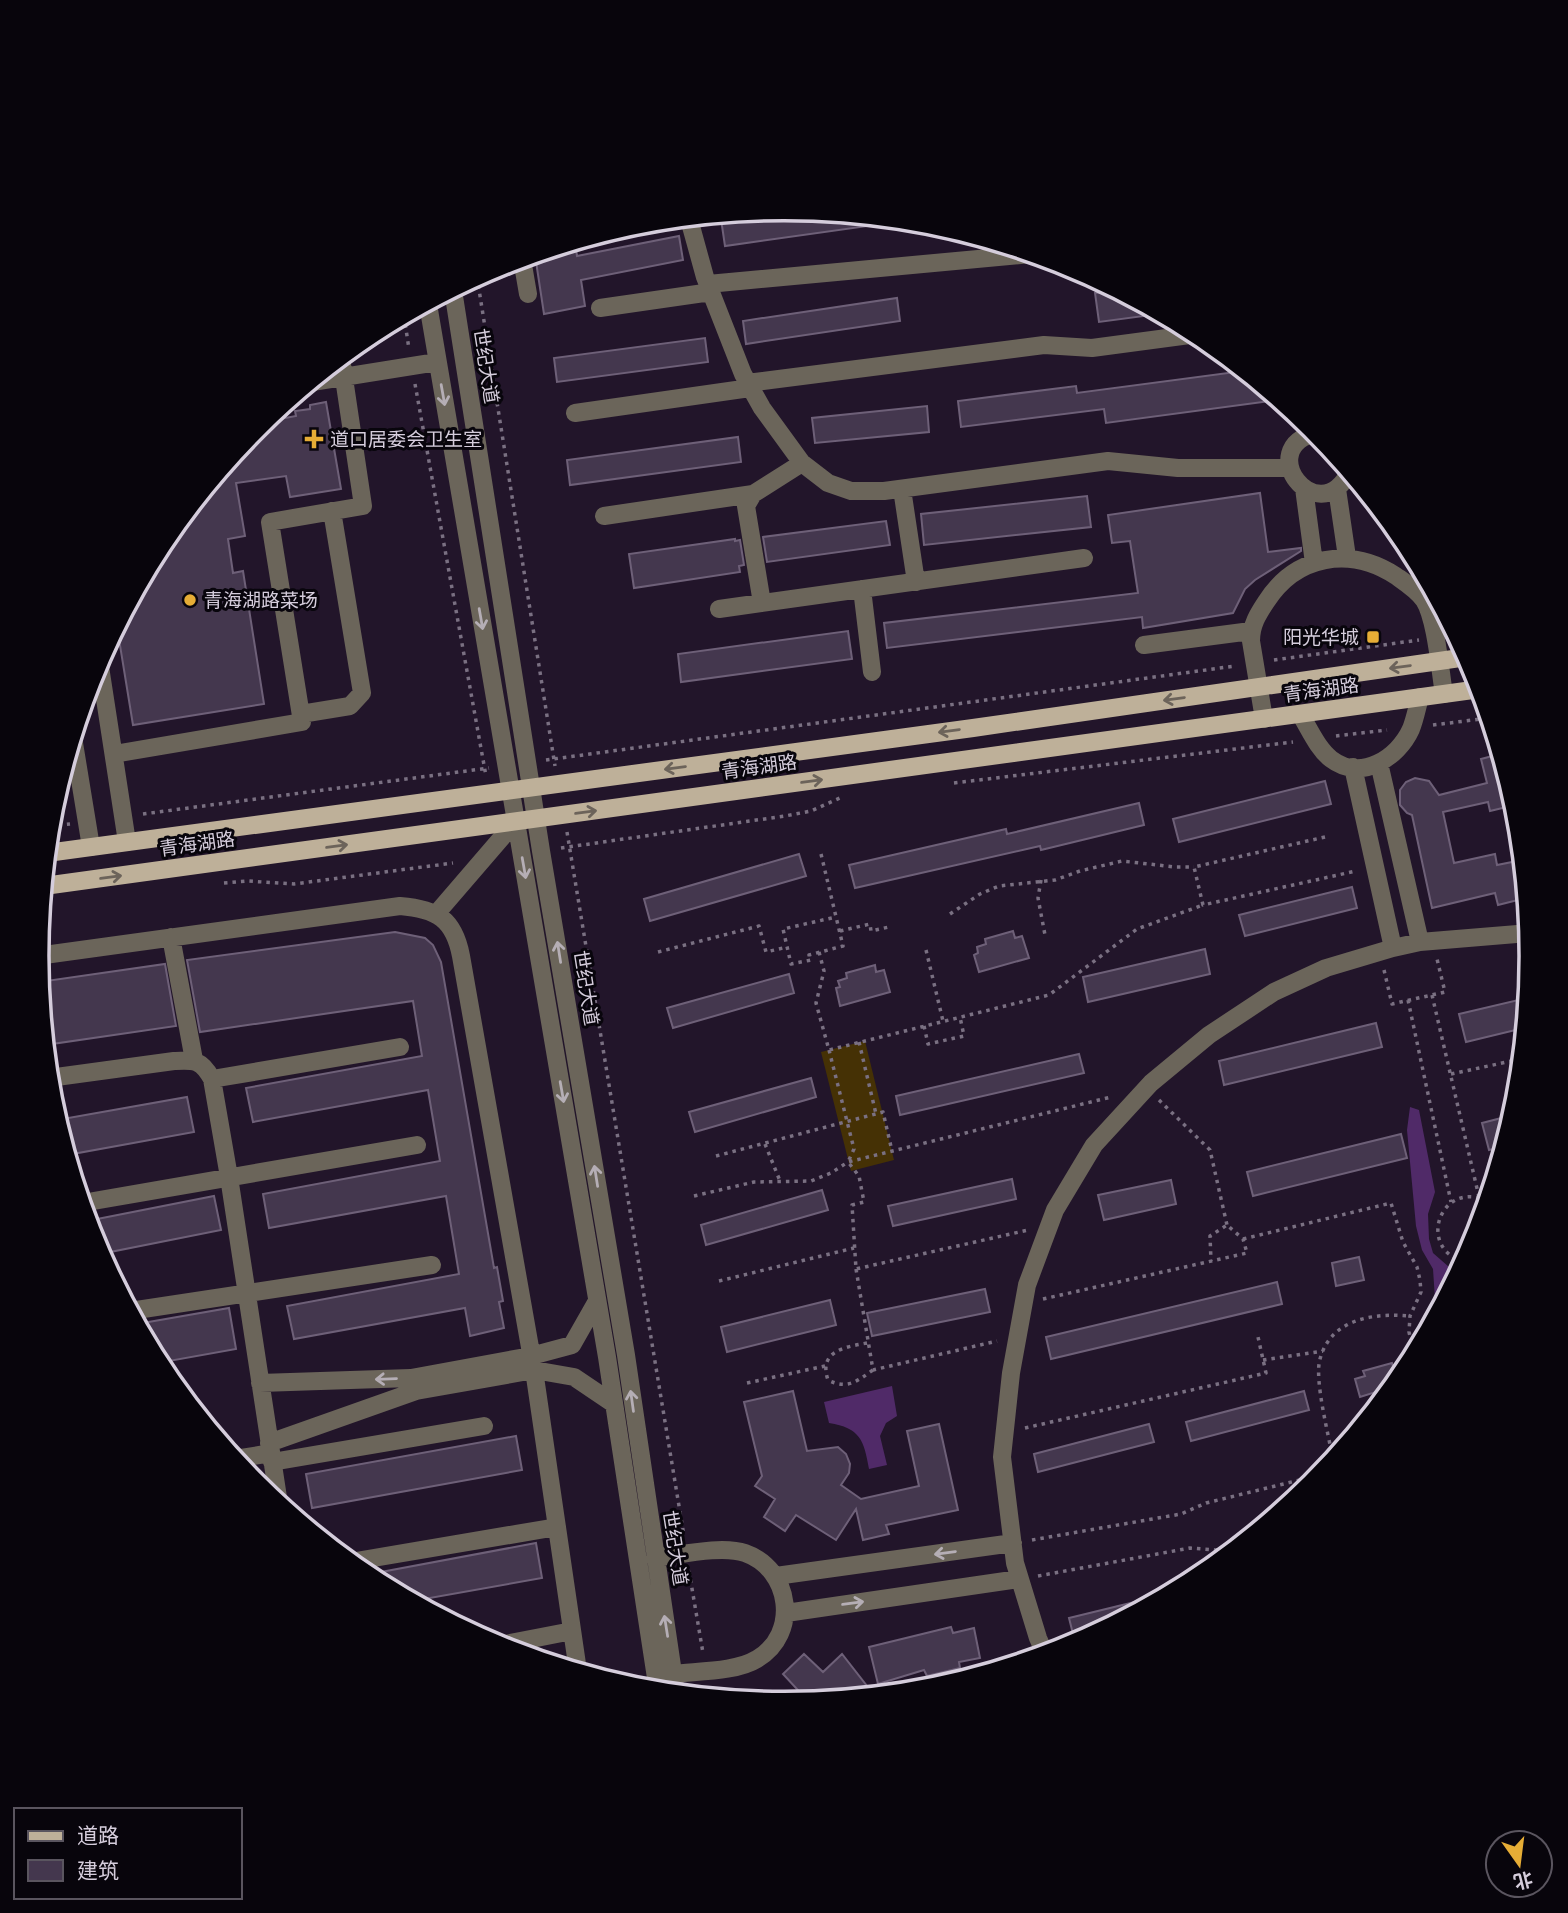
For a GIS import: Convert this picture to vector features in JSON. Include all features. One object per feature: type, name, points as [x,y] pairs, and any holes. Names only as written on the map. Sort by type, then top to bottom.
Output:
[{"type":"main road","name":"青海湖路","points":[[57,851],[973,728],[1456,659]]},
{"type":"main road","name":"青海湖路","points":[[53,885],[1469,691]]},
{"type":"street","points":[[691,228],[710,288],[749,385],[762,408],[802,463],[828,483],[851,491],[902,489],[1108,461],[1178,468],[1290,468]]},
{"type":"street","points":[[600,308],[710,288],[1006,257]]},
{"type":"street","points":[[524,270],[528,294]]},
{"type":"street","name":"世纪大道","points":[[455,299],[541,851],[626,1355],[675,1683]]},
{"type":"street","name":"世纪大道","points":[[430,313],[597,1301],[655,1679]]},
{"type":"street","points":[[575,413],[749,385],[1044,345],[1092,348],[1178,336]]},
{"type":"street","points":[[329,379],[437,362]]},
{"type":"street","points":[[114,754],[302,722],[270,522],[363,506],[343,369]]},
{"type":"street","points":[[1305,438],[1299,440],[1293,449],[1290,468],[1293,478],[1304,488],[1318,494],[1337,489],[1345,482]]},
{"type":"street","points":[[604,516],[753,494],[802,463]]},
{"type":"street","points":[[1304,488],[1314,563]]},
{"type":"street","points":[[902,489],[916,582]]},
{"type":"street","points":[[1337,489],[1347,557]]},
{"type":"street","points":[[753,494],[746,506],[762,603]]},
{"type":"street","points":[[301,714],[350,706],[362,693],[332,512]]},
{"type":"street","points":[[1264,719],[1251,631],[1276,586],[1297,570],[1314,563],[1347,557],[1367,561],[1390,572],[1427,601]]},
{"type":"street","points":[[719,609],[1084,558]]},
{"type":"street","points":[[862,589],[872,672]]},
{"type":"street","points":[[1432,609],[1444,694]]},
{"type":"street","points":[[1144,645],[1251,631]]},
{"type":"street","points":[[102,682],[127,842]]},
{"type":"street","points":[[1300,714],[1331,759],[1362,768],[1387,760],[1395,751],[1412,727],[1420,697]]},
{"type":"street","points":[[77,756],[91,846]]},
{"type":"street","points":[[1379,763],[1426,941]]},
{"type":"street","points":[[1353,767],[1375,867],[1387,950]]},
{"type":"street","points":[[436,914],[516,821]]},
{"type":"street","points":[[49,954],[400,906],[423,908],[447,920],[457,937],[533,1363],[576,1661]]},
{"type":"street","points":[[1041,1645],[1019,1579],[1002,1457],[1017,1337],[1027,1285],[1055,1210],[1094,1145],[1146,1088],[1209,1035],[1274,992],[1326,968],[1387,950],[1426,941],[1518,934]]},
{"type":"street","points":[[171,937],[194,1060]]},
{"type":"street","points":[[212,1079],[400,1047]]},
{"type":"street","points":[[59,1076],[194,1060],[206,1068],[212,1079],[277,1488]]},
{"type":"street","points":[[91,1201],[417,1145]]},
{"type":"street","points":[[139,1310],[432,1265]]},
{"type":"street","points":[[271,1452],[416,1391],[533,1363],[572,1345],[597,1301]]},
{"type":"street","points":[[260,1383],[411,1378],[533,1363],[574,1377],[614,1404]]},
{"type":"street","points":[[246,1457],[484,1426]]},
{"type":"street","points":[[364,1560],[557,1527]]},
{"type":"street","points":[[776,1576],[1013,1543]]},
{"type":"street","points":[[655,1558],[724,1550],[744,1552],[762,1561],[776,1576],[784,1594],[786,1613],[782,1631],[772,1647],[757,1659],[740,1666],[673,1674]]},
{"type":"street","points":[[786,1613],[1019,1579]]},
{"type":"street","points":[[518,1641],[572,1631]]},
{"type":"path","points":[[479,288],[558,783]]},
{"type":"path","points":[[406,327],[488,792]]},
{"type":"path","points":[[528,763],[1434,638]]},
{"type":"path","points":[[941,785],[1480,719]]},
{"type":"path","points":[[123,816],[507,766]]},
{"type":"path","points":[[541,851],[785,816],[811,810],[844,797]]},
{"type":"path","points":[[564,815],[706,1670]]},
{"type":"path","points":[[61,825],[87,821]]},
{"type":"path","points":[[950,914],[980,894],[999,886],[1062,878],[1122,861],[1194,867],[1325,837]]},
{"type":"path","points":[[821,854],[844,946],[810,955],[811,960],[791,964],[783,929],[835,917]]},
{"type":"path","points":[[220,884],[248,881],[295,884],[484,859]]},
{"type":"path","points":[[1194,867],[1203,905]]},
{"type":"path","points":[[829,1050],[1049,995],[1137,929],[1203,905],[1375,867]]},
{"type":"path","points":[[1041,880],[1038,898],[1045,935]]},
{"type":"path","points":[[840,931],[870,924],[871,931],[889,927]]},
{"type":"path","points":[[658,952],[759,926],[766,952],[787,947]]},
{"type":"path","points":[[1387,950],[1392,1003],[1445,992],[1426,941]]},
{"type":"path","points":[[926,950],[943,1021]]},
{"type":"path","points":[[820,952],[824,971],[816,1003],[853,1149],[848,1161]]},
{"type":"path","points":[[1432,995],[1479,1196]]},
{"type":"path","points":[[1408,1000],[1451,1202]]},
{"type":"path","points":[[924,1026],[928,1044],[964,1035],[960,1017]]},
{"type":"path","points":[[859,1042],[876,1114]]},
{"type":"path","points":[[1451,1074],[1511,1061]]},
{"type":"path","points":[[694,1196],[754,1182],[811,1181],[831,1173],[848,1161],[1146,1088],[1210,1150],[1227,1225],[1243,1239],[1247,1253],[1023,1303]]},
{"type":"path","points":[[716,1156],[883,1112],[892,1151]]},
{"type":"path","points":[[765,1144],[780,1181]]},
{"type":"path","points":[[848,1161],[859,1176],[864,1202],[852,1205],[854,1248],[873,1370]]},
{"type":"path","points":[[1454,1258],[1440,1242],[1438,1220],[1451,1202],[1470,1196],[1479,1197]]},
{"type":"path","points":[[1243,1239],[1391,1203],[1403,1242],[1417,1267],[1420,1280],[1421,1292],[1410,1316],[1411,1340]]},
{"type":"path","points":[[1211,1261],[1210,1236],[1227,1225]]},
{"type":"path","points":[[856,1269],[1049,1226]]},
{"type":"path","points":[[719,1281],[854,1248]]},
{"type":"path","points":[[1330,1448],[1319,1360],[1327,1342],[1353,1321],[1385,1314],[1410,1316]]},
{"type":"path","points":[[867,1343],[838,1350],[826,1360],[828,1380],[839,1385],[854,1383],[873,1370],[1017,1337]]},
{"type":"path","points":[[1005,1433],[1266,1373],[1258,1337]]},
{"type":"path","points":[[1263,1360],[1324,1351]]},
{"type":"path","points":[[747,1383],[825,1366]]},
{"type":"path","points":[[1013,1543],[1181,1514],[1206,1503],[1300,1480]]},
{"type":"path","points":[[1019,1579],[1190,1548],[1218,1550]]},
{"type":"shaded area","points":[[865,1041],[894,1160],[851,1171],[821,1052]]},
{"type":"shaded area","points":[[1410,1107],[1419,1110],[1435,1192],[1428,1214],[1429,1239],[1433,1253],[1449,1267],[1435,1297],[1433,1269],[1422,1250],[1416,1226],[1407,1130]]},
{"type":"shaded area","points":[[892,1386],[897,1416],[886,1423],[880,1436],[887,1465],[869,1469],[859,1437],[848,1428],[829,1423],[824,1402]]},
{"type":"building","points":[[784,221],[865,226],[725,246],[722,224]]},
{"type":"building","points":[[679,236],[683,260],[581,280],[585,306],[544,314],[537,265],[576,252],[577,256]]},
{"type":"building","points":[[1095,293],[1109,297],[1144,316],[1099,322]]},
{"type":"building","points":[[897,298],[900,321],[746,344],[743,321]]},
{"type":"building","points":[[705,338],[708,362],[557,382],[554,358]]},
{"type":"building","points":[[1231,373],[1266,402],[1106,423],[1104,409],[961,427],[958,401],[1076,386],[1077,393]]},
{"type":"building","name":"青海湖路菜场","points":[[326,402],[341,489],[290,497],[286,476],[236,483],[245,536],[228,539],[233,573],[243,571],[264,704],[133,725],[120,643],[147,589],[201,509],[231,472],[284,418],[296,416],[295,411],[310,409],[310,405]]},
{"type":"building","points":[[927,406],[929,432],[815,443],[812,418]]},
{"type":"building","points":[[738,437],[741,462],[570,485],[567,460]]},
{"type":"building","points":[[1260,493],[1268,552],[1301,548],[1301,551],[1245,589],[1233,613],[1143,628],[1142,617],[887,648],[884,623],[1138,593],[1130,541],[1112,543],[1108,515]]},
{"type":"building","points":[[1087,496],[1091,527],[924,545],[921,514]]},
{"type":"building","points":[[886,521],[890,545],[767,562],[763,537]]},
{"type":"building","points":[[740,540],[744,565],[739,566],[740,572],[634,588],[629,554]]},
{"type":"building","points":[[848,631],[852,659],[681,682],[678,654]]},
{"type":"building","points":[[1491,756],[1504,808],[1490,811],[1488,802],[1443,812],[1454,863],[1495,854],[1497,865],[1513,862],[1516,900],[1498,905],[1495,893],[1432,908],[1412,815],[1400,805],[1400,790],[1406,782],[1415,778],[1429,781],[1439,795],[1487,783],[1481,759]]},
{"type":"building","points":[[1325,781],[1331,804],[1179,842],[1173,819]]},
{"type":"building","points":[[1139,803],[1144,825],[1041,850],[1040,846],[855,888],[849,865],[1006,829],[1007,834]]},
{"type":"building","points":[[799,854],[806,876],[650,921],[644,899]]},
{"type":"building","points":[[1352,887],[1357,908],[1245,936],[1239,915]]},
{"type":"building","points":[[1013,931],[1015,938],[1022,936],[1029,958],[979,972],[974,955],[978,953],[977,947],[986,944],[985,939]]},
{"type":"building","points":[[395,932],[425,938],[433,945],[441,962],[494,1268],[497,1267],[503,1301],[499,1302],[504,1328],[470,1336],[465,1308],[294,1339],[287,1306],[459,1274],[446,1196],[269,1228],[263,1194],[440,1161],[428,1090],[253,1122],[246,1088],[422,1056],[413,1001],[200,1032],[187,960]]},
{"type":"building","points":[[1205,949],[1210,974],[1088,1002],[1083,977]]},
{"type":"building","points":[[165,964],[176,1026],[54,1044],[50,980]]},
{"type":"building","points":[[875,965],[876,972],[884,970],[890,992],[840,1006],[836,988],[840,987],[838,981],[847,978],[846,973]]},
{"type":"building","points":[[789,974],[794,993],[673,1028],[667,1008]]},
{"type":"building","points":[[1517,1000],[1515,1030],[1466,1042],[1459,1014]]},
{"type":"building","points":[[1376,1023],[1382,1047],[1224,1085],[1219,1061]]},
{"type":"building","points":[[1079,1054],[1084,1073],[900,1115],[896,1096]]},
{"type":"building","points":[[811,1078],[816,1097],[695,1132],[689,1112]]},
{"type":"building","points":[[187,1097],[194,1132],[76,1153],[67,1118]]},
{"type":"building","points":[[1501,1118],[1493,1149],[1489,1150],[1482,1123]]},
{"type":"building","points":[[1401,1134],[1407,1158],[1253,1196],[1247,1172]]},
{"type":"building","points":[[1012,1179],[1016,1199],[893,1226],[888,1206]]},
{"type":"building","points":[[1171,1180],[1176,1204],[1104,1220],[1098,1195]]},
{"type":"building","points":[[822,1190],[828,1210],[706,1245],[701,1225]]},
{"type":"building","points":[[214,1196],[221,1230],[111,1252],[98,1219]]},
{"type":"building","points":[[1359,1257],[1364,1280],[1336,1286],[1332,1263]]},
{"type":"building","points":[[1277,1282],[1282,1304],[1051,1359],[1046,1337]]},
{"type":"building","points":[[985,1289],[990,1312],[872,1336],[867,1313]]},
{"type":"building","points":[[830,1300],[836,1325],[727,1352],[721,1327]]},
{"type":"building","points":[[229,1308],[236,1349],[170,1361],[146,1322]]},
{"type":"building","points":[[1392,1363],[1393,1367],[1376,1392],[1360,1397],[1355,1379],[1365,1376],[1363,1371]]},
{"type":"building","points":[[793,1391],[807,1451],[838,1447],[846,1454],[850,1464],[849,1473],[841,1485],[861,1499],[919,1486],[907,1431],[939,1424],[958,1510],[886,1525],[889,1534],[863,1540],[856,1509],[836,1540],[796,1515],[785,1531],[764,1517],[775,1499],[755,1486],[762,1476],[744,1402]]},
{"type":"building","points":[[1304,1391],[1309,1410],[1191,1441],[1186,1422]]},
{"type":"building","points":[[1149,1424],[1154,1442],[1038,1472],[1034,1454]]},
{"type":"building","points":[[516,1436],[522,1470],[312,1508],[306,1474]]},
{"type":"building","points":[[536,1543],[542,1578],[426,1599],[382,1572]]},
{"type":"building","points":[[1134,1602],[1073,1633],[1069,1618]]},
{"type":"building","points":[[951,1627],[953,1633],[974,1628],[980,1658],[959,1662],[960,1668],[927,1676],[924,1670],[878,1684],[869,1647]]},
{"type":"building","points":[[804,1654],[823,1672],[842,1654],[867,1686],[799,1691],[783,1674]]},
{"type":"place","name":"道口居委会卫生室","points":[[314,439]]},
{"type":"place","name":"青海湖路菜场","points":[[190,600]]},
{"type":"place","name":"阳光华城","points":[[1373,637]]}]
